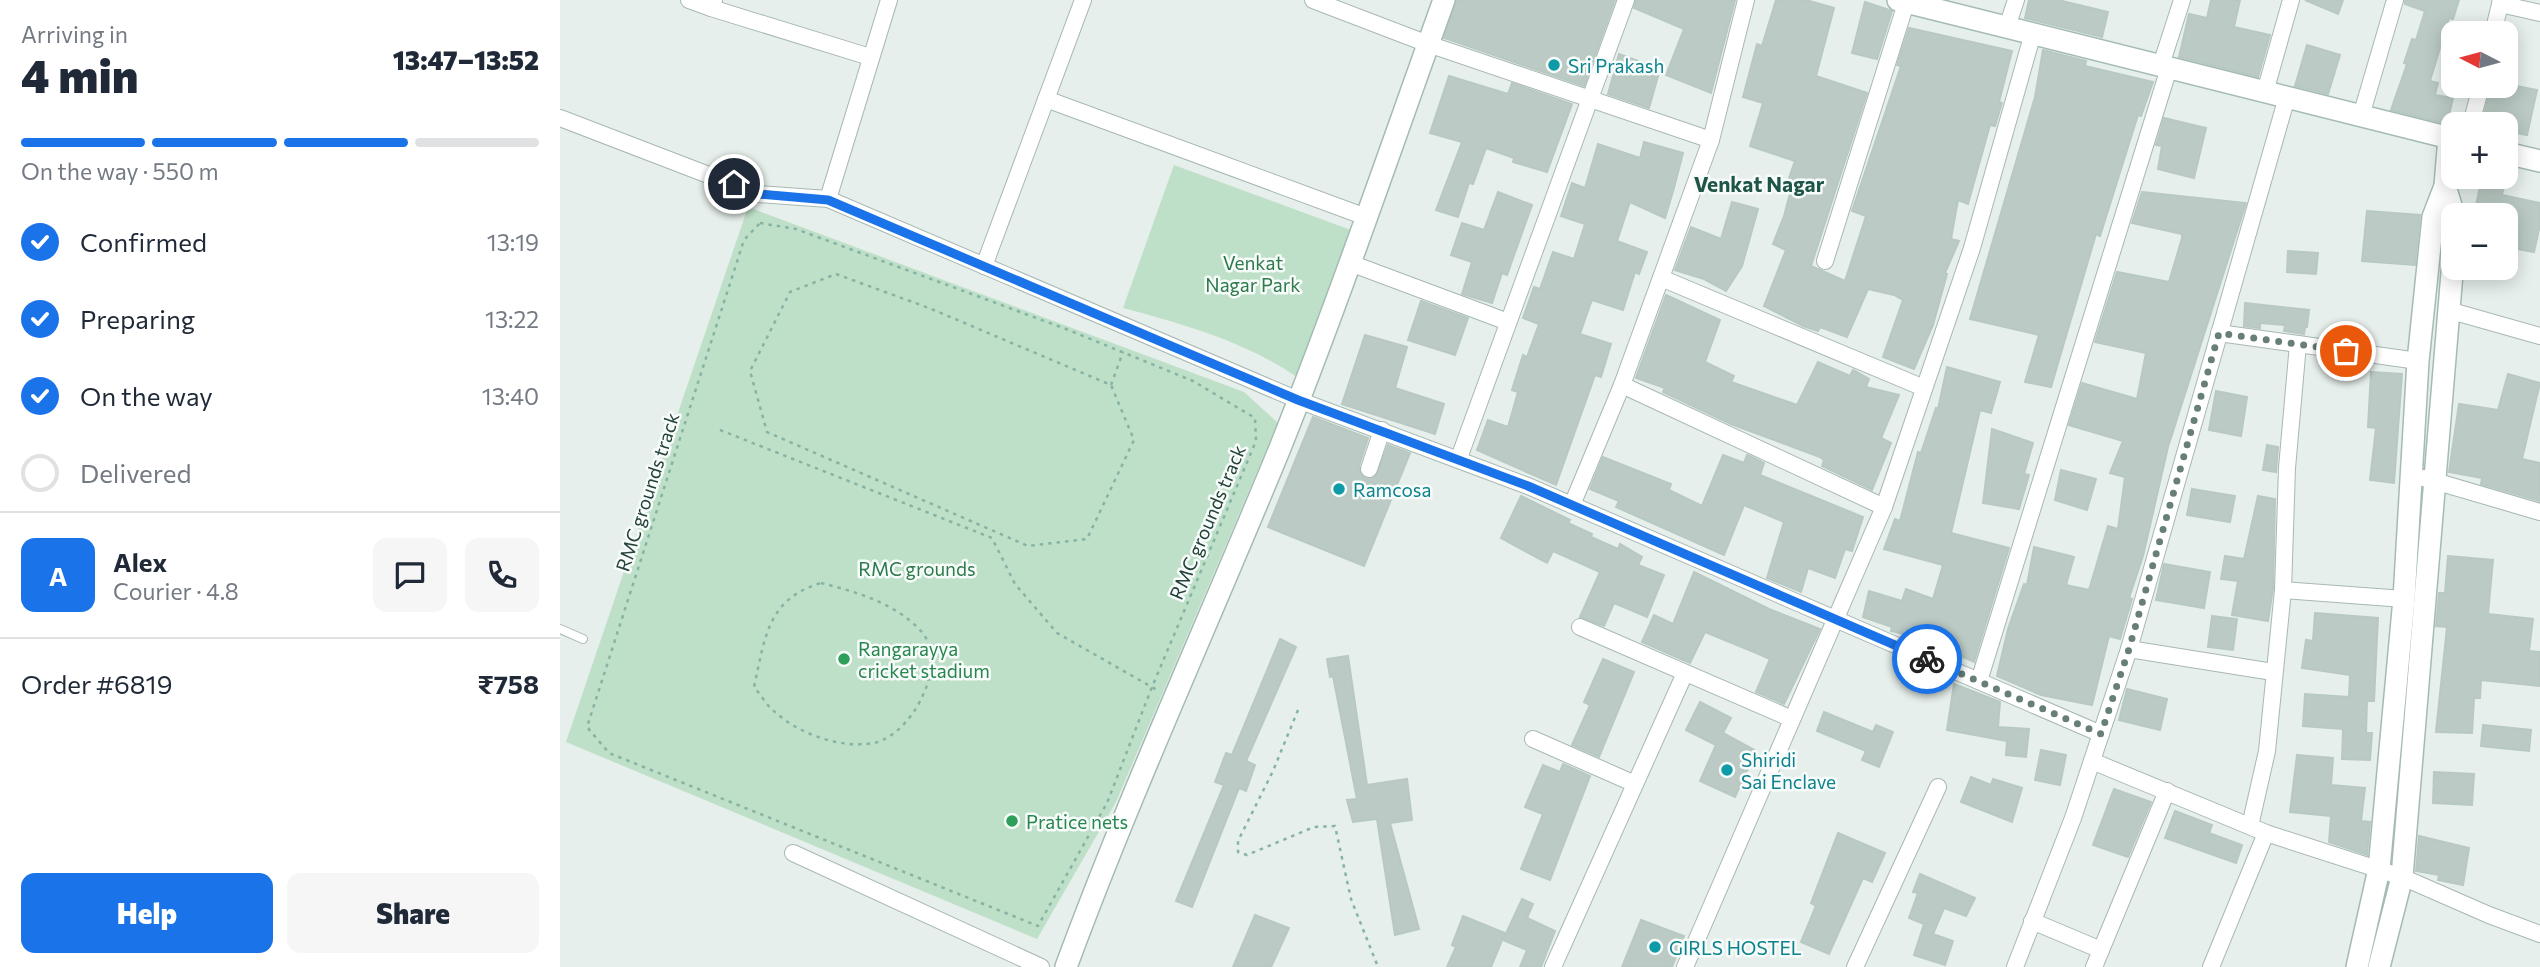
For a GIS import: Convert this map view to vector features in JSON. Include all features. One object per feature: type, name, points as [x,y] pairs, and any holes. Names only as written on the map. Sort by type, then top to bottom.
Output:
[{"type":"street","points":[[690,0],[712,4],[870,57]]},
{"type":"street","points":[[828,200],[889,0]]},
{"type":"street","points":[[984,266],[1083,0]]},
{"type":"street","points":[[1313,0],[1428,44],[1711,140]]},
{"type":"street","points":[[1066,967],[1113,839],[1298,400],[1444,0]]},
{"type":"street","points":[[1459,458],[1626,0]]},
{"type":"street","points":[[1572,505],[1622,385],[1711,140],[1746,0]]},
{"type":"street","points":[[2007,27],[2015,0]]},
{"type":"street","points":[[1979,681],[2165,66],[2182,0]]},
{"type":"street","points":[[2264,92],[2291,0]]},
{"type":"street","points":[[2361,116],[2395,0]]},
{"type":"street","points":[[1825,261],[1904,1],[2441,136]]},
{"type":"street","points":[[2496,21],[2500,2],[2540,13]]},
{"type":"street","points":[[1685,967],[1884,507],[1972,248],[2034,33]]},
{"type":"street","points":[[2015,967],[2092,761],[2129,649],[2287,97]]},
{"type":"street","points":[[1046,99],[1366,217]]},
{"type":"street","points":[[560,118],[758,194],[828,200],[1298,400],[1459,458],[1572,505],[2101,734]]},
{"type":"street","points":[[2518,156],[2540,161]]},
{"type":"street","points":[[2357,967],[2379,869],[2404,599],[2418,361],[2432,218],[2444,189]]},
{"type":"street","points":[[1350,263],[1508,322]]},
{"type":"street","points":[[1661,278],[1924,388]]},
{"type":"street","points":[[2379,967],[2402,877],[2451,280]]},
{"type":"street","points":[[2448,310],[2540,336]]},
{"type":"street","points":[[2219,333],[2418,361]]},
{"type":"street","points":[[2211,967],[2258,830],[2283,590],[2287,468],[2298,344]]},
{"type":"street","points":[[1622,385],[1884,507]]},
{"type":"street","points":[[1369,469],[1382,430]]},
{"type":"street","points":[[2411,475],[2434,479],[2540,512]]},
{"type":"street","points":[[2283,590],[2404,599]]},
{"type":"street","points":[[1580,627],[1792,719]]},
{"type":"street","points":[[2129,649],[2273,673]]},
{"type":"street","points":[[1553,967],[1685,673]]},
{"type":"street","points":[[1533,739],[1635,783]]},
{"type":"street","points":[[2092,761],[2258,830],[2402,877],[2489,915],[2540,933],[2540,923]]},
{"type":"street","points":[[1855,967],[1938,787]]},
{"type":"street","points":[[2094,967],[2166,791]]},
{"type":"street","points":[[793,853],[1041,967]]},
{"type":"street","points":[[2032,921],[2101,950]]},
{"type":"lane","points":[[560,629],[583,639]]},
{"type":"path","name":"RMC grounds track","points":[[760,223],[796,229],[1123,352],[1193,381],[1255,418],[1256,441],[1152,687],[1107,803],[1038,926],[609,752],[587,727],[744,240],[760,223]]},
{"type":"path","points":[[1111,385],[929,308],[836,274],[790,292],[750,371],[767,432],[1028,546],[1087,539],[1134,440],[1111,385],[1123,352]]},
{"type":"path","points":[[720,430],[992,538],[1014,583],[1057,633],[1152,687]]},
{"type":"path","points":[[821,583],[862,593],[892,609],[922,633],[933,668],[925,692],[905,724],[875,743],[839,742],[806,733],[774,712],[754,687],[766,636],[783,603],[800,589],[821,583]]},
{"type":"path","points":[[1298,710],[1273,771],[1238,841],[1238,852],[1247,855],[1314,827],[1335,826],[1350,899],[1378,967]]},
{"type":"green space","name":"Venkat Nagar Park","points":[[1174,165],[1351,230],[1298,378],[1236,344],[1123,308]]},
{"type":"green space","name":"RMC grounds","points":[[748,207],[1244,392],[1278,423],[1116,802],[1037,939],[566,742]]},
{"type":"building","name":"Sri Prakash","points":[[1457,0],[1615,0],[1584,86],[1444,38]]},
{"type":"building","points":[[1636,0],[1735,0],[1711,93],[1666,75],[1684,29],[1634,8]]},
{"type":"building","points":[[1776,0],[1806,0],[1834,8],[1816,76],[1867,93],[1811,266],[1845,281],[1866,216],[1852,211],[1901,66],[1897,65],[1909,28],[2012,51],[1999,102],[2002,103],[1995,126],[1990,125],[1968,204],[1958,200],[1951,239],[1959,241],[1945,273],[1947,274],[1933,325],[1914,369],[1883,357],[1903,300],[1894,295],[1868,289],[1847,337],[1820,327],[1818,331],[1803,326],[1764,306],[1786,250],[1773,244],[1792,186],[1787,184],[1795,161],[1750,146],[1763,103],[1743,97],[1757,44],[1762,46]]},
{"type":"building","points":[[2029,0],[2058,0],[2108,12],[2102,37],[2025,18]]},
{"type":"building","points":[[2211,0],[2240,0],[2234,27],[2270,35],[2258,77],[2179,57],[2189,14],[2207,18]]},
{"type":"building","points":[[2305,0],[2343,0],[2338,14]]},
{"type":"building","points":[[2405,0],[2459,0],[2453,19],[2441,21],[2441,45],[2430,81],[2438,83],[2435,95],[2453,98],[2450,112],[2441,112],[2441,122],[2391,110],[2407,64],[2404,63],[2412,39],[2416,40],[2425,11],[2405,4]]},
{"type":"building","points":[[1865,2],[1892,11],[1877,59],[1852,53]]},
{"type":"building","points":[[2307,45],[2340,55],[2328,94],[2295,86]]},
{"type":"building","points":[[2043,50],[2086,61],[2085,66],[2153,82],[2141,116],[2138,115],[2100,236],[2096,234],[2051,387],[2025,382],[2039,335],[1970,319],[2035,97]]},
{"type":"building","points":[[1619,54],[1660,69],[1649,108],[1608,94]]},
{"type":"building","points":[[1449,76],[1508,94],[1512,83],[1572,104],[1547,172],[1513,162],[1514,158],[1486,148],[1473,184],[1469,183],[1458,217],[1436,210],[1462,142],[1430,133]]},
{"type":"building","points":[[2518,86],[2537,90],[2527,135],[2518,133],[2518,112],[2485,112],[2488,98],[2518,98]]},
{"type":"building","points":[[2164,118],[2206,128],[2194,178],[2158,169],[2162,146],[2156,145]]},
{"type":"building","points":[[1644,142],[1683,153],[1665,218],[1630,202],[1617,241],[1647,252],[1639,274],[1635,272],[1623,310],[1592,300],[1590,305],[1580,334],[1611,344],[1601,377],[1595,375],[1556,485],[1477,450],[1488,420],[1508,427],[1518,392],[1512,390],[1523,355],[1527,357],[1539,324],[1523,318],[1534,287],[1540,289],[1553,252],[1574,259],[1585,224],[1561,216],[1572,183],[1585,188],[1598,144],[1640,158]]},
{"type":"building","points":[[2479,189],[2503,189],[2502,195],[2540,203],[2540,225],[2534,252],[2518,249],[2518,203],[2477,203]]},
{"type":"building","points":[[1498,192],[1532,205],[1507,275],[1502,273],[1492,303],[1462,294],[1472,262],[1451,255],[1462,223],[1484,230]]},
{"type":"building","points":[[2142,192],[2246,203],[2168,447],[2143,556],[2129,598],[2132,599],[2120,639],[2109,636],[2092,705],[2041,695],[1997,676],[2008,629],[2024,584],[2027,585],[2034,547],[2074,557],[2066,585],[2089,590],[2108,526],[2118,529],[2125,477],[2110,473],[2123,441],[2069,425],[2082,383],[2137,399],[2146,353],[2095,342],[2117,272],[2169,282],[2182,234],[2132,223]]},
{"type":"building","points":[[1732,202],[1758,209],[1742,266],[1726,291],[1704,279],[1675,270],[1691,227],[1721,239]]},
{"type":"building","points":[[2367,211],[2420,215],[2415,265],[2362,261]]},
{"type":"building","points":[[2288,251],[2318,253],[2316,274],[2287,272]]},
{"type":"building","points":[[1666,295],[1720,320],[1705,362],[1734,376],[1731,382],[1797,405],[1818,362],[1850,376],[1853,370],[1869,379],[1866,387],[1899,395],[1881,438],[1891,443],[1872,490],[1822,466],[1824,460],[1820,457],[1731,424],[1663,392],[1665,388],[1636,378]]},
{"type":"building","points":[[1421,301],[1468,318],[1455,355],[1408,340]]},
{"type":"building","points":[[2245,303],[2309,310],[2304,334],[2284,331],[2285,325],[2260,323],[2260,328],[2244,326]]},
{"type":"building","points":[[1365,335],[1407,347],[1395,388],[1444,404],[1435,434],[1342,404]]},
{"type":"building","points":[[1947,367],[2000,382],[1991,413],[1980,410],[1951,533],[2009,548],[1974,662],[1920,638],[1891,631],[1892,627],[1863,617],[1869,591],[1902,601],[1906,589],[1933,599],[1943,565],[1884,549],[1895,519],[1900,521],[1918,452],[1921,453],[1936,408],[1938,409]]},
{"type":"building","points":[[2371,372],[2402,374],[2394,483],[2370,480],[2376,428],[2368,427]]},
{"type":"building","points":[[2508,374],[2540,383],[2522,459],[2540,463],[2540,501],[2481,484],[2482,478],[2449,472],[2459,404],[2498,410]]},
{"type":"building","points":[[2216,391],[2247,397],[2241,436],[2209,430]]},
{"type":"building","name":"Ramcosa","points":[[1313,417],[1368,438],[1359,466],[1365,479],[1376,476],[1388,445],[1410,453],[1364,566],[1268,527]]},
{"type":"building","points":[[1992,429],[2033,443],[2024,474],[2029,475],[2019,509],[1983,503]]},
{"type":"building","points":[[2267,445],[2278,447],[2276,472],[2263,470]]},
{"type":"building","points":[[1723,455],[1744,463],[1747,455],[1750,456],[1764,463],[1760,475],[1863,517],[1852,551],[1845,549],[1835,578],[1808,568],[1801,592],[1767,578],[1784,522],[1744,505],[1724,555],[1616,507],[1619,501],[1590,489],[1603,457],[1671,484],[1669,490],[1702,506]]},
{"type":"building","points":[[2061,470],[2096,479],[2087,510],[2055,500]]},
{"type":"building","points":[[2192,489],[2235,496],[2230,522],[2187,515]]},
{"type":"building","points":[[1521,496],[1570,520],[1568,523],[1592,534],[1591,537],[1618,549],[1620,544],[1642,557],[1638,565],[1664,575],[1647,617],[1614,603],[1604,626],[1580,617],[1600,572],[1553,551],[1547,563],[1501,538]]},
{"type":"building","points":[[2258,496],[2275,499],[2273,589],[2268,621],[2232,615],[2238,581],[2221,579],[2225,556],[2244,559]]},
{"type":"building","points":[[2448,556],[2493,560],[2488,614],[2533,619],[2529,651],[2540,652],[2539,686],[2481,680],[2480,698],[2474,698],[2472,733],[2436,732],[2447,627],[2436,626],[2439,593],[2445,593]]},
{"type":"building","points":[[2164,564],[2210,572],[2204,608],[2156,600]]},
{"type":"building","points":[[1694,572],[1769,609],[1820,629],[1784,704],[1756,692],[1770,659],[1754,652],[1705,632],[1690,663],[1642,642],[1654,615],[1673,624]]},
{"type":"building","points":[[2315,613],[2378,618],[2374,701],[2367,701],[2366,733],[2372,733],[2370,760],[2342,759],[2343,729],[2303,726],[2305,694],[2349,697],[2350,675],[2302,668],[2306,640],[2313,641]]},
{"type":"building","points":[[2212,616],[2237,619],[2233,650],[2208,647]]},
{"type":"building","points":[[1280,639],[1296,647],[1246,761],[1255,765],[1246,791],[1239,788],[1192,907],[1176,901],[1224,785],[1215,782],[1226,753],[1232,755]]},
{"type":"building","points":[[1348,656],[1367,785],[1407,779],[1412,820],[1390,823],[1419,929],[1395,935],[1377,819],[1353,822],[1347,800],[1357,799],[1333,676],[1330,677],[1327,659]]},
{"type":"building","points":[[1603,659],[1634,672],[1599,757],[1572,745],[1590,705],[1584,702]]},
{"type":"building","points":[[1954,684],[2000,702],[1998,727],[2029,729],[2026,757],[2006,755],[2007,741],[1947,730]]},
{"type":"building","points":[[2127,689],[2167,699],[2160,730],[2119,720]]},
{"type":"building","name":"Shiridi Sai Enclave","points":[[1700,702],[1731,718],[1723,733],[1756,751],[1735,797],[1700,781],[1716,745],[1686,730]]},
{"type":"building","points":[[1824,712],[1873,732],[1876,725],[1893,732],[1879,767],[1862,760],[1866,751],[1817,731]]},
{"type":"building","points":[[2483,725],[2531,730],[2529,751],[2481,746]]},
{"type":"building","points":[[2041,750],[2066,755],[2060,785],[2035,780]]},
{"type":"building","points":[[2297,755],[2333,758],[2331,785],[2365,788],[2361,821],[2370,822],[2367,855],[2329,842],[2331,816],[2290,812]]},
{"type":"building","points":[[1563,764],[1590,776],[1550,880],[1521,869],[1543,814],[1525,807],[1543,765],[1560,772]]},
{"type":"building","points":[[2434,772],[2474,774],[2472,805],[2433,803]]},
{"type":"building","points":[[1971,777],[1991,785],[1993,779],[2022,788],[2012,822],[1961,802]]},
{"type":"building","points":[[2114,789],[2151,802],[2128,857],[2093,845]]},
{"type":"building","points":[[2175,811],[2212,825],[2209,833],[2242,845],[2236,863],[2165,838]]},
{"type":"building","points":[[1838,833],[1885,853],[1872,882],[1863,878],[1829,954],[1801,942],[1816,906],[1811,903]]},
{"type":"building","points":[[2419,836],[2469,848],[2463,885],[2438,880],[2439,875],[2416,871]]},
{"type":"building","points":[[1920,874],[1975,898],[1966,916],[1944,908],[1933,934],[1953,941],[1945,965],[1914,955],[1924,924],[1909,918],[1918,893],[1913,892]]},
{"type":"building","points":[[1522,899],[1533,904],[1527,918],[1555,931],[1541,967],[1520,967],[1527,950],[1503,940]]},
{"type":"building","points":[[1255,915],[1289,928],[1271,967],[1233,967]]},
{"type":"building","points":[[1463,916],[1505,933],[1491,967],[1447,967],[1456,947],[1452,945]]},
{"type":"building","name":"GIRLS HOSTEL","points":[[1641,920],[1684,936],[1672,967],[1622,967]]},
{"type":"way so far","points":[[1927,659],[2101,734],[2129,649],[2219,333],[2346,351]]},
{"type":"place","name":"Sri Prakash","points":[[1554,65]]},
{"type":"place","name":"Ramcosa","points":[[1339,489]]},
{"type":"place","name":"Rangarayya cricket stadium","points":[[844,659]]},
{"type":"place","name":"Shiridi Sai Enclave","points":[[1727,770]]},
{"type":"place","name":"Pratice nets","points":[[1012,821]]},
{"type":"place","name":"GIRLS HOSTEL","points":[[1655,947]]},
{"type":"district","name":"Venkat Nagar","points":[[1759,183]]},
{"type":"route","points":[[734,184],[758,194],[828,200],[1298,400],[1528,486],[1927,659]]}]
